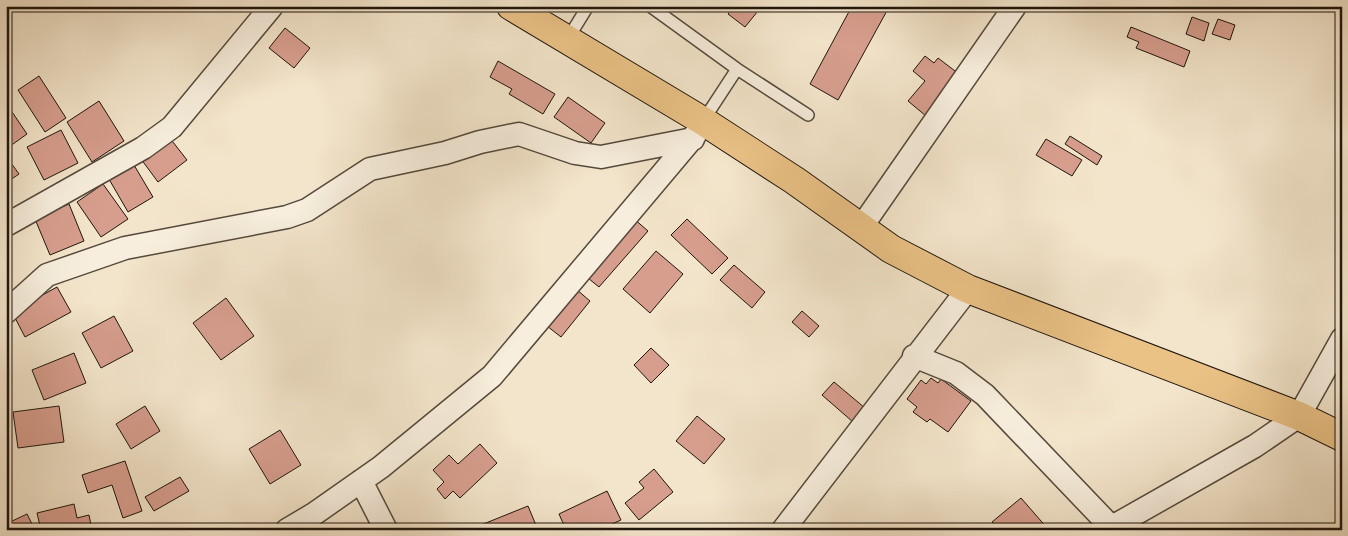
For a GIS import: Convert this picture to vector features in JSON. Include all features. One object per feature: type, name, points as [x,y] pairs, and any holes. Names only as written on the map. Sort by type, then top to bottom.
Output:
[{"type":"main road","points":[[511,6],[567,40],[698,130],[794,180],[860,229],[891,249],[968,288],[1298,416],[1342,437]]},
{"type":"street","points":[[6,225],[143,148],[172,127],[272,6]]},
{"type":"street","points":[[860,229],[1015,6]]},
{"type":"street","points":[[6,312],[47,275],[125,248],[287,217],[307,210],[370,168],[445,154],[480,142],[519,134],[575,153],[601,157],[698,130]]},
{"type":"street","points":[[287,530],[361,482],[492,376],[698,130]]},
{"type":"street","points":[[783,530],[914,356],[968,288]]},
{"type":"street","points":[[914,356],[956,373],[985,395],[1113,529],[1255,446],[1298,416],[1342,339]]},
{"type":"street","points":[[361,482],[386,530]]},
{"type":"lane","points":[[567,40],[588,6]]},
{"type":"lane","points":[[650,6],[736,68],[808,115]]},
{"type":"lane","points":[[698,130],[736,68]]},
{"type":"building","points":[[734,6],[762,6],[745,27],[728,14]]},
{"type":"building","points":[[852,6],[889,7],[838,100],[810,84]]},
{"type":"building","points":[[1192,17],[1209,23],[1204,41],[1186,34]]},
{"type":"building","points":[[1218,19],[1235,25],[1230,40],[1212,34]]},
{"type":"building","points":[[1131,27],[1190,51],[1184,67],[1136,48],[1139,42],[1127,37]]},
{"type":"building","points":[[285,28],[310,48],[294,68],[269,48]]},
{"type":"building","points":[[925,56],[934,63],[938,58],[959,74],[926,116],[908,101],[925,81],[913,71]]},
{"type":"building","points":[[498,61],[555,94],[543,114],[509,94],[512,89],[490,77]]},
{"type":"building","points":[[39,76],[66,118],[45,132],[18,90]]},
{"type":"building","points":[[568,97],[605,123],[591,143],[554,117]]},
{"type":"building","points":[[99,101],[124,141],[92,162],[67,122]]},
{"type":"building","points":[[6,103],[27,134],[6,149]]},
{"type":"building","points":[[61,130],[78,163],[44,180],[27,147]]},
{"type":"building","points":[[1070,136],[1102,156],[1097,165],[1065,144]]},
{"type":"building","points":[[169,137],[187,160],[158,182],[141,159]]},
{"type":"building","points":[[1046,139],[1082,160],[1072,176],[1036,155]]},
{"type":"building","points":[[6,156],[19,174],[6,183]]},
{"type":"building","points":[[131,160],[153,197],[128,212],[106,174]]},
{"type":"building","points":[[103,184],[128,219],[101,237],[77,202]]},
{"type":"building","points":[[69,204],[84,241],[50,255],[35,219]]},
{"type":"building","points":[[633,218],[648,231],[599,287],[583,274]]},
{"type":"building","points":[[687,219],[728,258],[712,274],[671,235]]},
{"type":"building","points":[[656,251],[683,274],[650,313],[623,289]]},
{"type":"building","points":[[734,265],[765,292],[752,308],[720,280]]},
{"type":"building","points":[[57,287],[71,312],[25,337],[12,312]]},
{"type":"building","points":[[576,289],[590,301],[561,337],[547,326]]},
{"type":"building","points":[[226,298],[254,336],[221,360],[193,323]]},
{"type":"building","points":[[802,311],[819,326],[809,337],[792,322]]},
{"type":"building","points":[[114,316],[133,351],[101,368],[82,333]]},
{"type":"building","points":[[651,348],[669,365],[651,383],[634,365]]},
{"type":"building","points":[[74,353],[86,383],[44,400],[32,370]]},
{"type":"building","points":[[931,378],[938,383],[941,379],[971,401],[948,432],[930,419],[927,422],[913,412],[917,407],[907,399],[921,380],[926,384]]},
{"type":"building","points":[[834,382],[865,408],[853,422],[822,395]]},
{"type":"building","points":[[59,406],[64,442],[18,448],[13,412]]},
{"type":"building","points":[[145,406],[160,431],[131,449],[116,424]]},
{"type":"building","points":[[697,416],[725,439],[704,464],[676,441]]},
{"type":"building","points":[[280,430],[301,465],[270,484],[249,449]]},
{"type":"building","points":[[480,444],[497,463],[460,498],[453,491],[445,499],[437,489],[444,482],[433,470],[449,455],[458,464]]},
{"type":"building","points":[[125,461],[142,511],[123,518],[112,485],[88,493],[82,475]]},
{"type":"building","points":[[654,469],[673,492],[639,520],[625,503],[644,488],[639,482]]},
{"type":"building","points":[[180,477],[189,491],[154,511],[145,497]]},
{"type":"building","points":[[607,491],[621,520],[599,530],[566,530],[559,514]]},
{"type":"building","points":[[1021,498],[1047,530],[999,530],[992,522]]},
{"type":"building","points":[[74,504],[77,518],[89,515],[92,530],[41,530],[37,513]]},
{"type":"building","points":[[528,506],[538,530],[477,530],[476,527]]},
{"type":"building","points":[[27,514],[35,530],[6,530],[6,524]]}]
